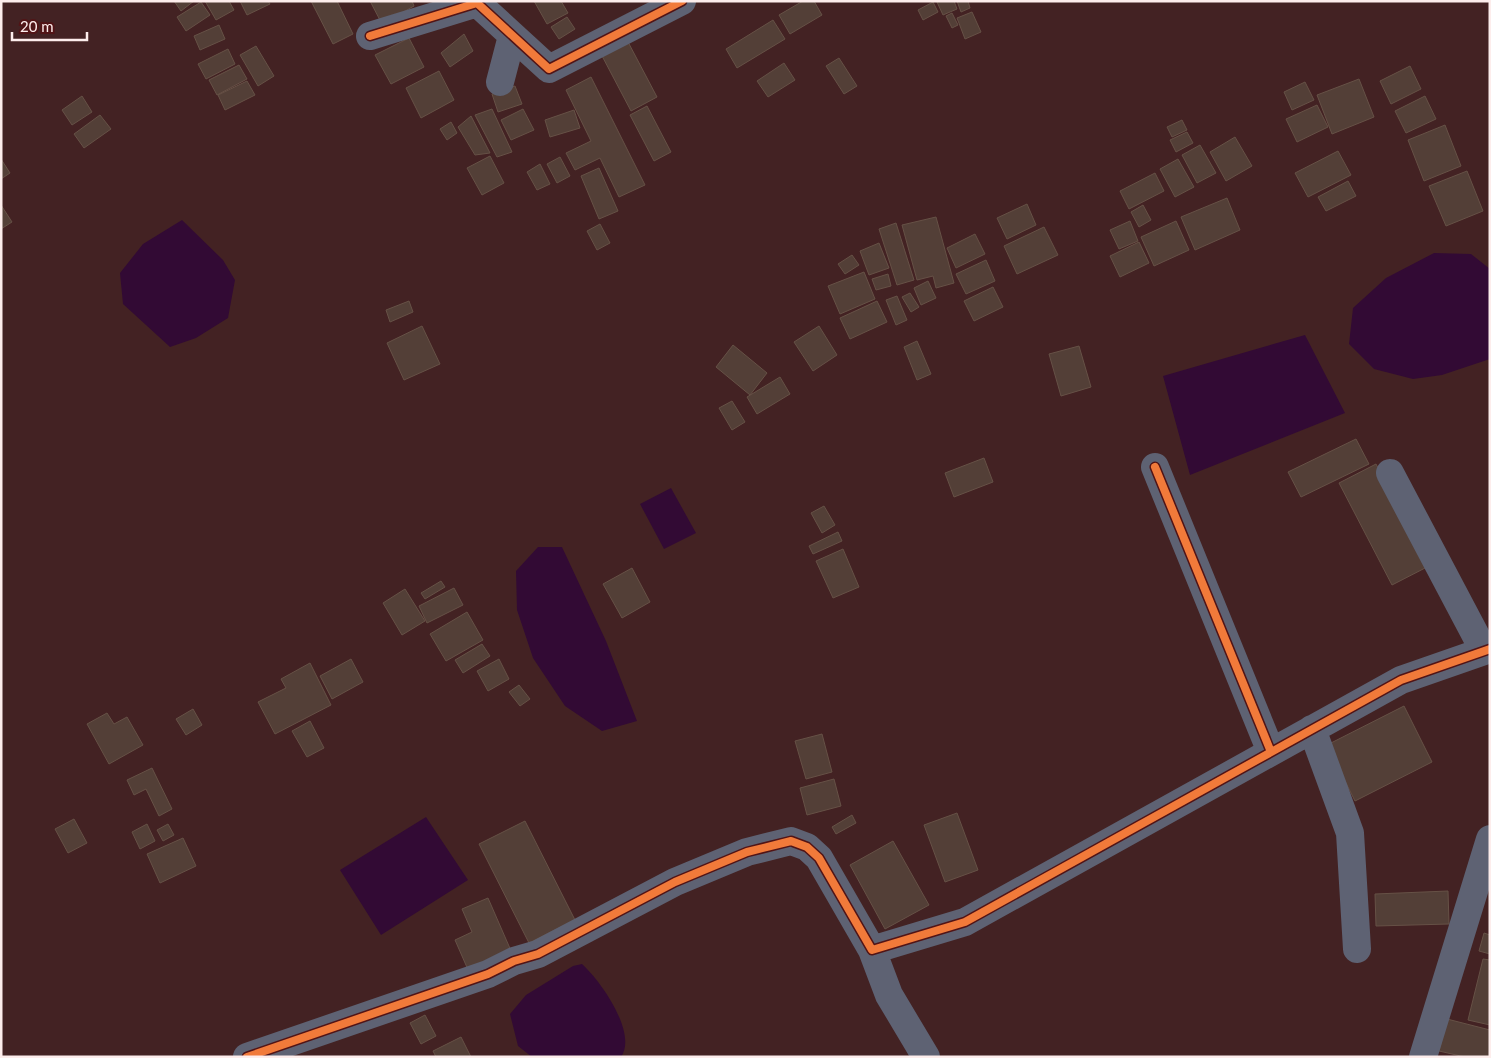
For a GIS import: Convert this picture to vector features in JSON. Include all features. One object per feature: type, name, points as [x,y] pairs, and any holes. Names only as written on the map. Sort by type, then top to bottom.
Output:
[{"type":"street","points":[[370,36],[476,2],[549,70],[682,1]]},
{"type":"street","points":[[500,82],[512,36]]},
{"type":"street","points":[[1154,467],[1271,752]]},
{"type":"street","points":[[872,950],[965,922],[1401,680],[1487,650],[1390,473]]},
{"type":"street","points":[[1312,729],[1350,833],[1357,949]]},
{"type":"street","points":[[1423,1057],[1490,839]]},
{"type":"street","points":[[247,1057],[488,974],[514,961],[538,954],[676,882],[747,852],[792,840],[807,846],[819,858],[872,950],[889,996],[926,1057]]},
{"type":"shaded area","points":[[182,220],[223,260],[235,280],[228,318],[196,338],[170,347],[123,304],[120,273],[143,244]]},
{"type":"shaded area","points":[[1434,253],[1471,254],[1490,269],[1490,359],[1442,375],[1413,379],[1374,369],[1349,344],[1353,308],[1386,278]]},
{"type":"shaded area","points":[[1305,335],[1345,413],[1190,475],[1163,376]]},
{"type":"shaded area","points":[[671,488],[696,533],[664,549],[640,504]]},
{"type":"shaded area","points":[[538,547],[562,547],[606,641],[637,721],[602,731],[565,706],[533,658],[517,610],[516,571]]},
{"type":"shaded area","points":[[426,817],[468,880],[381,935],[340,870]]},
{"type":"shaded area","points":[[582,964],[607,994],[621,1021],[625,1035],[625,1047],[621,1057],[532,1057],[518,1046],[510,1014],[526,995],[573,966]]},
{"type":"building","points":[[174,1],[194,1],[181,11]]},
{"type":"building","points":[[205,1],[229,1],[234,10],[216,20]]},
{"type":"building","points":[[240,1],[268,1],[270,4],[247,15]]},
{"type":"building","points":[[311,1],[337,1],[353,34],[333,44]]},
{"type":"building","points":[[370,1],[412,1],[414,6],[382,24]]},
{"type":"building","points":[[534,1],[561,1],[568,13],[547,24]]},
{"type":"building","points":[[803,1],[814,1],[822,15],[790,34],[779,15]]},
{"type":"building","points":[[954,1],[957,9],[943,15],[937,2]]},
{"type":"building","points":[[957,1],[968,1],[970,8],[961,12]]},
{"type":"building","points":[[201,2],[210,15],[186,31],[177,17]]},
{"type":"building","points":[[933,2],[938,12],[923,20],[918,10]]},
{"type":"building","points":[[972,12],[981,32],[965,39],[957,18]]},
{"type":"building","points":[[952,13],[958,25],[952,28],[946,16]]},
{"type":"building","points":[[567,17],[575,29],[559,39],[551,27]]},
{"type":"building","points":[[773,20],[785,39],[737,68],[726,49]]},
{"type":"building","points":[[219,25],[225,39],[200,50],[194,36]]},
{"type":"building","points":[[464,34],[473,51],[450,67],[441,53]]},
{"type":"building","points":[[409,38],[424,67],[391,84],[375,55]]},
{"type":"building","points":[[627,40],[657,97],[631,111],[601,54]]},
{"type":"building","points":[[256,46],[274,76],[258,86],[240,55]]},
{"type":"building","points":[[228,49],[235,64],[206,79],[198,64]]},
{"type":"building","points":[[839,58],[857,86],[844,94],[826,66]]},
{"type":"building","points":[[784,63],[795,80],[768,97],[757,81]]},
{"type":"building","points":[[239,65],[247,79],[217,95],[209,80]]},
{"type":"building","points":[[1410,66],[1421,89],[1391,104],[1380,81]]},
{"type":"building","points":[[439,71],[454,100],[421,118],[406,88]]},
{"type":"building","points":[[591,77],[645,185],[619,197],[600,158],[575,170],[566,153],[591,141],[566,90]]},
{"type":"building","points":[[1359,79],[1374,117],[1332,134],[1317,95]]},
{"type":"building","points":[[247,81],[255,95],[225,110],[218,95]]},
{"type":"building","points":[[1305,82],[1314,100],[1292,110],[1284,92]]},
{"type":"building","points":[[515,86],[522,104],[498,112],[492,94]]},
{"type":"building","points":[[82,96],[92,112],[72,125],[62,110]]},
{"type":"building","points":[[1425,96],[1436,119],[1406,133],[1395,111]]},
{"type":"building","points":[[1317,105],[1328,127],[1297,142],[1286,119]]},
{"type":"building","points":[[647,106],[671,152],[654,161],[630,115]]},
{"type":"building","points":[[492,109],[512,152],[497,157],[475,115]]},
{"type":"building","points":[[523,109],[534,130],[511,140],[501,120]]},
{"type":"building","points":[[574,110],[580,128],[550,137],[545,120]]},
{"type":"building","points":[[100,115],[111,129],[84,148],[74,134]]},
{"type":"building","points":[[471,116],[490,153],[475,155],[458,127]]},
{"type":"building","points":[[1182,120],[1187,130],[1172,137],[1167,127]]},
{"type":"building","points":[[451,122],[457,133],[447,140],[440,129]]},
{"type":"building","points":[[1445,125],[1461,166],[1424,181],[1408,140]]},
{"type":"building","points":[[1187,132],[1193,143],[1176,152],[1170,140]]},
{"type":"building","points":[[1235,137],[1252,166],[1226,181],[1210,152]]},
{"type":"building","points":[[1200,145],[1216,173],[1197,183],[1182,155]]},
{"type":"building","points":[[1338,151],[1351,175],[1308,197],[1295,173]]},
{"type":"building","points":[[490,156],[504,183],[482,195],[467,168]]},
{"type":"building","points":[[560,157],[570,176],[557,183],[547,164]]},
{"type":"building","points":[[1,159],[10,173],[1,179]]},
{"type":"building","points":[[1178,159],[1194,187],[1175,197],[1160,169]]},
{"type":"building","points":[[540,164],[550,184],[537,190],[527,172]]},
{"type":"building","points":[[599,168],[618,211],[599,219],[581,176]]},
{"type":"building","points":[[1467,171],[1483,211],[1446,226],[1429,186]]},
{"type":"building","points":[[1155,173],[1164,191],[1129,209],[1120,191]]},
{"type":"building","points":[[1348,181],[1356,196],[1326,211],[1318,197]]},
{"type":"building","points":[[1227,198],[1240,230],[1195,250],[1181,217]]},
{"type":"building","points":[[1027,204],[1036,225],[1007,239],[997,218]]},
{"type":"building","points":[[1,205],[12,222],[1,229]]},
{"type":"building","points":[[1143,205],[1151,220],[1139,227],[1131,212]]},
{"type":"building","points":[[936,217],[954,283],[936,288],[933,276],[917,280],[902,225]]},
{"type":"building","points":[[1130,221],[1138,241],[1119,249],[1110,230]]},
{"type":"building","points":[[1176,221],[1189,250],[1154,266],[1141,237]]},
{"type":"building","points":[[896,223],[914,280],[897,285],[879,229]]},
{"type":"building","points":[[600,224],[610,243],[597,250],[587,231]]},
{"type":"building","points":[[1044,227],[1058,255],[1017,274],[1004,246]]},
{"type":"building","points":[[975,234],[985,254],[956,268],[947,248]]},
{"type":"building","points":[[1139,242],[1149,263],[1120,277],[1110,256]]},
{"type":"building","points":[[879,243],[889,268],[869,275],[860,251]]},
{"type":"building","points":[[852,255],[859,265],[845,274],[838,264]]},
{"type":"building","points":[[986,260],[995,281],[966,294],[956,274]]},
{"type":"building","points":[[864,272],[875,299],[840,314],[828,286]]},
{"type":"building","points":[[888,274],[891,286],[876,290],[872,279]]},
{"type":"building","points":[[928,281],[936,298],[921,305],[914,288]]},
{"type":"building","points":[[993,287],[1003,307],[974,321],[964,301]]},
{"type":"building","points":[[910,293],[919,307],[911,312],[902,297]]},
{"type":"building","points":[[897,296],[907,320],[896,325],[886,300]]},
{"type":"building","points":[[409,301],[413,312],[390,322],[386,310]]},
{"type":"building","points":[[877,301],[887,322],[850,339],[840,318]]},
{"type":"building","points":[[422,326],[440,364],[404,380],[387,343]]},
{"type":"building","points":[[819,326],[837,355],[813,371],[794,342]]},
{"type":"building","points":[[917,341],[931,374],[917,380],[904,347]]},
{"type":"building","points":[[733,345],[767,373],[750,395],[716,367]]},
{"type":"building","points":[[1079,346],[1091,387],[1061,396],[1049,354]]},
{"type":"building","points":[[780,377],[790,394],[757,414],[747,397]]},
{"type":"building","points":[[732,401],[745,422],[732,430],[719,408]]},
{"type":"building","points":[[1356,439],[1369,464],[1301,497],[1288,472]]},
{"type":"building","points":[[984,458],[993,482],[954,497],[945,473]]},
{"type":"building","points":[[1376,464],[1429,566],[1392,585],[1339,483]]},
{"type":"building","points":[[824,506],[835,525],[822,533],[811,513]]},
{"type":"building","points":[[838,532],[842,541],[813,554],[809,546]]},
{"type":"building","points":[[843,549],[859,587],[833,598],[816,561]]},
{"type":"building","points":[[632,568],[650,602],[622,618],[603,584]]},
{"type":"building","points":[[441,581],[445,587],[425,599],[421,593]]},
{"type":"building","points":[[454,588],[463,605],[427,623],[419,606]]},
{"type":"building","points":[[405,589],[425,621],[402,635],[383,603]]},
{"type":"building","points":[[467,612],[483,640],[446,661],[430,634]]},
{"type":"building","points":[[482,644],[490,656],[463,673],[455,660]]},
{"type":"building","points":[[351,659],[363,682],[332,699],[320,676]]},
{"type":"building","points":[[499,659],[509,679],[488,691],[477,671]]},
{"type":"building","points":[[310,663],[331,705],[275,734],[258,702],[286,688],[281,679]]},
{"type":"building","points":[[519,685],[530,699],[520,706],[509,692]]},
{"type":"building","points":[[1404,706],[1432,762],[1355,801],[1327,745]]},
{"type":"building","points":[[193,709],[202,725],[186,735],[176,719]]},
{"type":"building","points":[[107,713],[114,724],[127,717],[143,745],[109,764],[87,724]]},
{"type":"building","points":[[310,721],[324,748],[307,757],[292,731]]},
{"type":"building","points":[[822,734],[832,772],[806,779],[795,741]]},
{"type":"building","points":[[152,768],[172,809],[159,816],[146,789],[134,795],[127,780]]},
{"type":"building","points":[[834,779],[841,806],[807,815],[800,788]]},
{"type":"building","points":[[957,813],[978,870],[945,882],[924,825]]},
{"type":"building","points":[[852,815],[856,823],[836,834],[832,827]]},
{"type":"building","points":[[74,819],[87,843],[68,853],[55,829]]},
{"type":"building","points":[[525,821],[575,920],[529,943],[479,844]]},
{"type":"building","points":[[147,824],[155,841],[140,849],[132,832]]},
{"type":"building","points":[[168,824],[174,835],[163,841],[157,830]]},
{"type":"building","points":[[183,838],[196,866],[160,883],[147,854]]},
{"type":"building","points":[[893,841],[929,905],[885,929],[850,865]]},
{"type":"building","points":[[1448,891],[1449,924],[1376,926],[1375,894]]},
{"type":"building","points":[[488,898],[512,953],[469,972],[455,940],[472,932],[462,909]]},
{"type":"building","points":[[1484,933],[1490,935],[1490,954],[1479,951]]},
{"type":"building","points":[[1483,959],[1490,960],[1490,1025],[1468,1020]]},
{"type":"building","points":[[425,1015],[436,1036],[421,1044],[410,1023]]},
{"type":"building","points":[[1447,1019],[1490,1030],[1490,1057],[1465,1057],[1439,1051]]},
{"type":"building","points":[[461,1037],[471,1057],[436,1057],[433,1051]]},
{"type":"cycle path","points":[[370,36],[477,3],[549,69],[682,1]]},
{"type":"cycle path","points":[[1155,467],[1271,752]]},
{"type":"cycle path","points":[[247,1057],[488,974],[514,961],[538,954],[675,882],[747,852],[791,841],[807,847],[819,858],[872,950],[965,922],[1401,680],[1490,649]]}]
